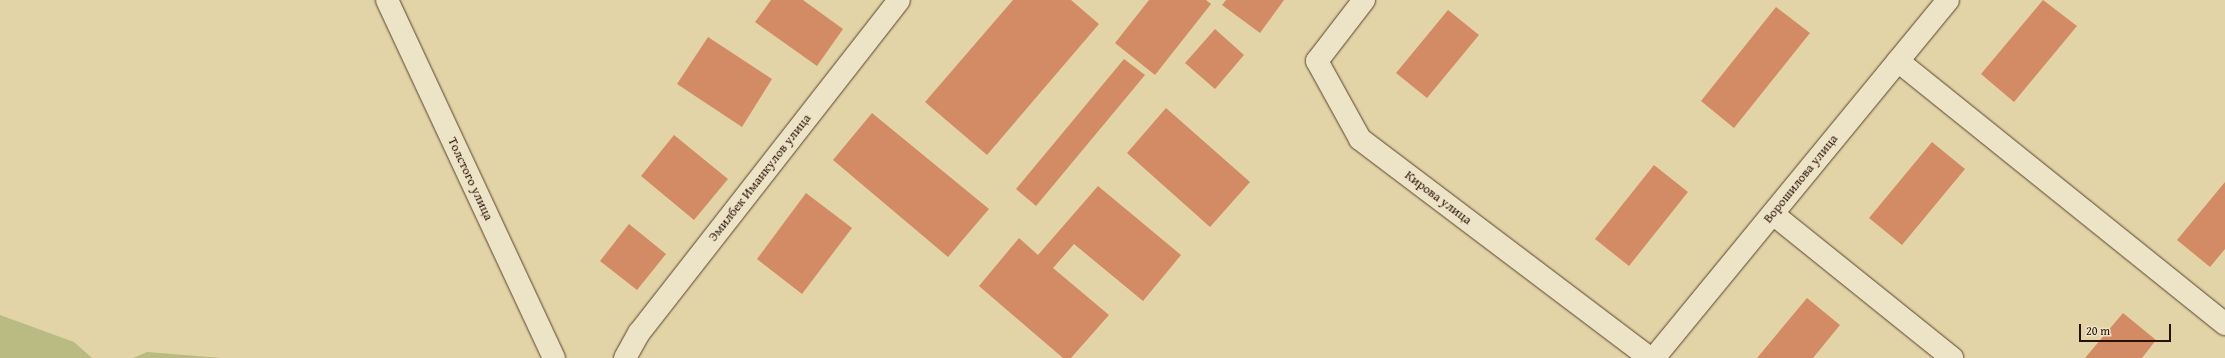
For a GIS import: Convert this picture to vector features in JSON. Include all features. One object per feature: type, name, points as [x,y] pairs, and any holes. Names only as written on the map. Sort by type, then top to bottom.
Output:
[{"type":"street","name":"Толстого улица","points":[[387,0],[554,358]]},
{"type":"street","name":"Эмилбек Иманкулов улица","points":[[625,358],[639,333],[899,0]]},
{"type":"street","name":"Кирова улица","points":[[1364,0],[1316,61],[1360,139],[1650,358]]},
{"type":"street","name":"Ворошилова улица","points":[[1654,358],[1948,0]]},
{"type":"street","points":[[1898,61],[2225,324]]},
{"type":"street","points":[[1773,214],[1952,358]]},
{"type":"green space","points":[[0,315],[74,342],[92,358],[0,358]]},
{"type":"green space","points":[[147,352],[222,358],[133,358]]},
{"type":"building","points":[[771,0],[803,0],[843,29],[817,66],[755,22]]},
{"type":"building","points":[[1013,0],[1071,0],[1099,24],[987,155],[925,102]]},
{"type":"building","points":[[1149,0],[1206,0],[1211,4],[1155,75],[1115,43]]},
{"type":"building","points":[[1226,0],[1284,0],[1260,33],[1222,5]]},
{"type":"building","points":[[2043,0],[2077,26],[2014,102],[1981,74]]},
{"type":"building","points":[[1776,7],[1810,33],[1734,128],[1701,101]]},
{"type":"building","points":[[1448,10],[1479,35],[1427,98],[1396,73]]},
{"type":"building","points":[[1215,29],[1244,55],[1215,89],[1185,63]]},
{"type":"building","points":[[708,37],[772,79],[742,127],[677,84]]},
{"type":"building","points":[[1124,59],[1145,75],[1036,206],[1016,189]]},
{"type":"building","points":[[1166,108],[1250,182],[1210,227],[1127,153]]},
{"type":"building","points":[[872,113],[989,209],[948,257],[833,160]]},
{"type":"building","points":[[674,135],[728,179],[694,220],[641,176]]},
{"type":"building","points":[[1932,142],[1965,169],[1902,245],[1869,218]]},
{"type":"building","points":[[1654,165],[1688,192],[1629,266],[1595,239]]},
{"type":"building","points":[[2225,182],[2225,249],[2210,267],[2177,240]]},
{"type":"building","points":[[1098,186],[1181,255],[1143,301],[1074,244],[1053,268],[1109,315],[1071,358],[1063,358],[979,286],[1019,238],[1038,255]]},
{"type":"building","points":[[806,193],[852,228],[802,294],[757,259]]},
{"type":"building","points":[[629,224],[666,254],[637,290],[600,261]]},
{"type":"building","points":[[1807,298],[1840,325],[1813,358],[1757,358]]},
{"type":"building","points":[[2123,313],[2156,340],[2142,358],[2085,358]]}]
